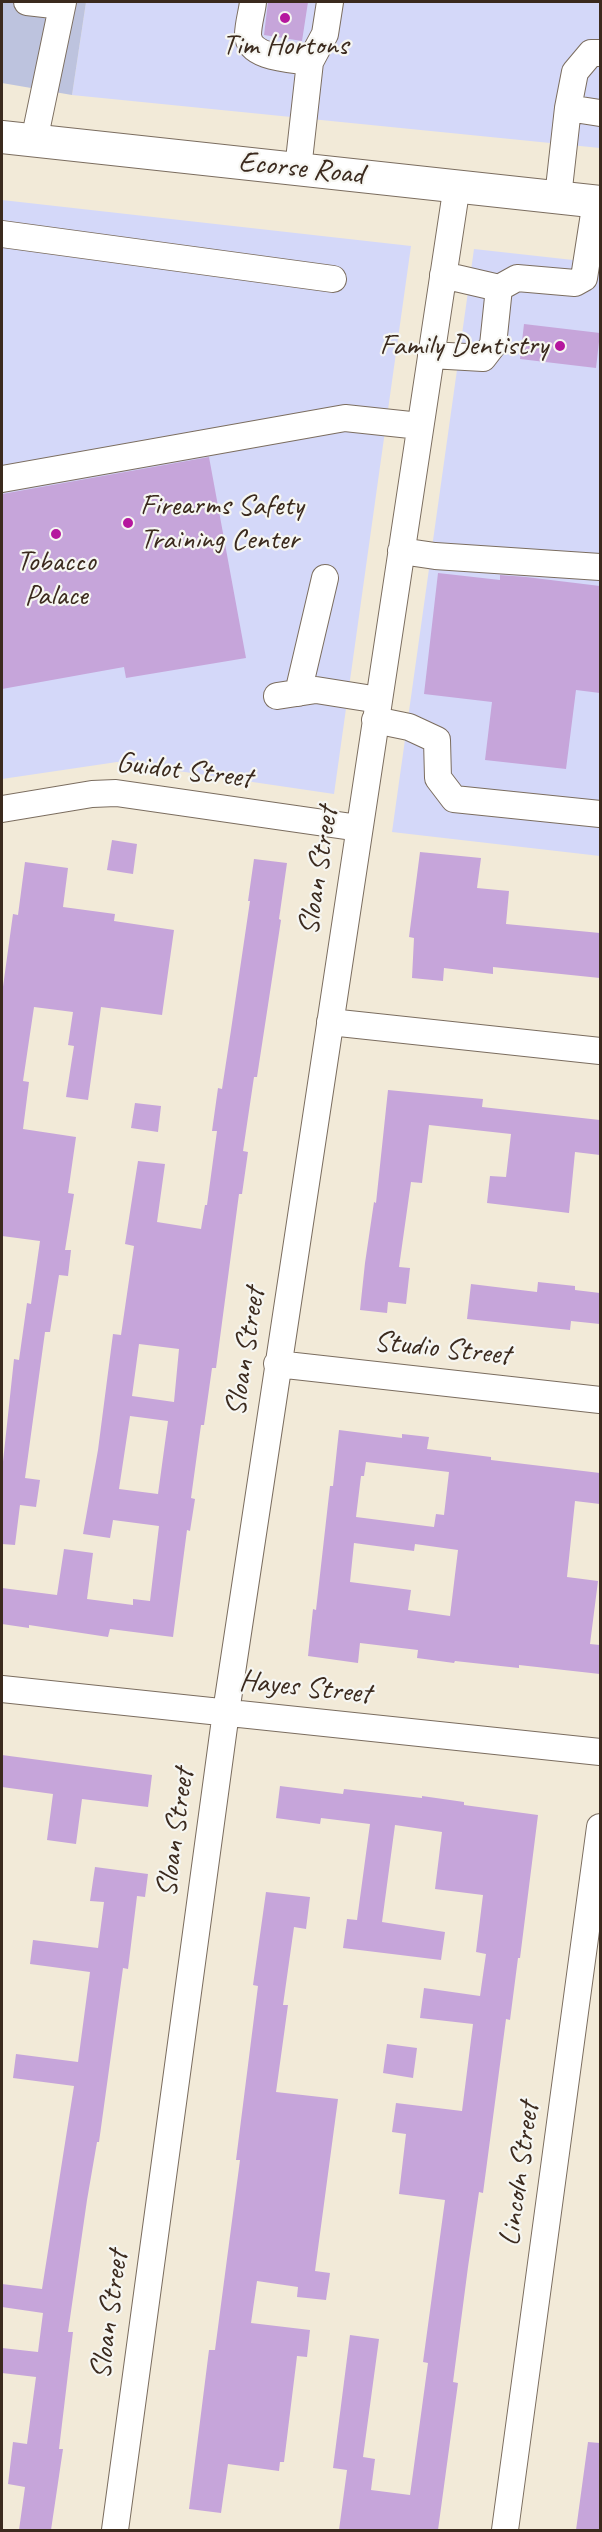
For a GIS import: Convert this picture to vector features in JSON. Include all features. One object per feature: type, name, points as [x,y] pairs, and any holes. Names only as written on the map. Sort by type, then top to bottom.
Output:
[{"type":"main road","name":"Ecorse Road","points":[[2,137],[598,202]]},
{"type":"street","points":[[27,2],[63,4],[34,141]]},
{"type":"street","points":[[253,2],[248,38],[252,47],[265,55],[310,62]]},
{"type":"street","points":[[298,169],[310,62],[325,34],[330,2]]},
{"type":"street","points":[[558,197],[568,108],[575,72],[591,53],[600,53]]},
{"type":"street","points":[[568,108],[600,113]]},
{"type":"street","name":"Sloan Street","points":[[115,2530],[226,1712],[457,185]]},
{"type":"street","points":[[443,275],[500,288],[517,278],[575,283],[584,278],[598,202]]},
{"type":"street","points":[[2,234],[333,279]]},
{"type":"street","points":[[431,355],[483,358],[493,345],[500,288]]},
{"type":"street","points":[[2,478],[162,452],[345,418],[420,426]]},
{"type":"street","points":[[401,551],[435,556],[600,567]]},
{"type":"street","points":[[325,578],[288,694],[316,690],[377,710],[438,740],[438,778],[453,799],[600,814]]},
{"type":"street","name":"Guidot Street","points":[[2,809],[92,794],[116,793],[359,828]]},
{"type":"street","points":[[330,1022],[600,1051]]},
{"type":"street","name":"Studio Street","points":[[277,1364],[600,1400]]},
{"type":"street","name":"Hayes Street","points":[[2,1689],[600,1752]]},
{"type":"street","name":"Lincoln Street","points":[[505,2530],[600,1827]]},
{"type":"shaded area","points":[[2,2],[86,2],[72,95],[2,83]]},
{"type":"shaded area","points":[[86,2],[600,2],[600,148],[72,95]]},
{"type":"shaded area","points":[[2,200],[411,246],[334,794],[117,762],[2,779]]},
{"type":"shaded area","points":[[474,249],[600,263],[600,856],[392,832]]},
{"type":"building","name":"Tim Hortons","points":[[268,2],[308,2],[302,41],[264,35]]},
{"type":"building","name":"Family Dentistry","points":[[524,324],[600,333],[596,368],[520,359]]},
{"type":"building","points":[[209,457],[246,658],[126,678],[124,667],[2,689],[2,494]]},
{"type":"building","points":[[438,573],[500,580],[500,575],[526,577],[600,586],[600,693],[576,690],[566,769],[485,760],[492,702],[424,694]]},
{"type":"building","points":[[112,840],[137,844],[133,874],[107,870]]},
{"type":"building","points":[[420,852],[481,858],[477,888],[509,891],[506,924],[600,933],[600,978],[493,967],[493,974],[444,968],[443,981],[412,978],[414,938],[409,937]]},
{"type":"building","points":[[254,859],[287,863],[279,919],[281,920],[257,1077],[254,1077],[243,1151],[248,1152],[242,1194],[239,1194],[216,1368],[212,1368],[204,1425],[201,1425],[191,1498],[195,1499],[190,1531],[187,1530],[173,1637],[110,1629],[108,1637],[29,1625],[29,1628],[2,1624],[2,1588],[57,1595],[64,1549],[93,1553],[87,1599],[133,1605],[133,1599],[150,1601],[159,1526],[113,1520],[110,1538],[83,1534],[98,1450],[113,1334],[121,1335],[134,1246],[125,1244],[138,1161],[165,1164],[157,1222],[201,1229],[205,1205],[207,1205],[217,1131],[212,1131],[218,1088],[222,1089],[250,901],[248,901]],"holes":[[[139,1344],[179,1349],[174,1402],[132,1396]],[[130,1416],[168,1421],[158,1494],[119,1489]]]},
{"type":"building","points":[[25,862],[68,868],[63,907],[115,914],[114,921],[174,930],[162,1015],[101,1007],[88,1100],[66,1097],[74,1046],[68,1045],[73,1012],[34,1007],[23,1081],[29,1082],[23,1129],[76,1137],[68,1193],[74,1194],[65,1250],[71,1250],[68,1276],[59,1275],[50,1332],[45,1332],[25,1478],[40,1480],[36,1507],[20,1505],[15,1545],[2,1544],[2,1471],[14,1359],[19,1360],[27,1303],[31,1304],[40,1241],[2,1236],[2,994],[13,914],[18,915]]},
{"type":"building","points":[[388,1090],[483,1099],[482,1107],[600,1120],[600,1155],[575,1152],[569,1213],[487,1203],[490,1176],[506,1177],[511,1134],[429,1125],[422,1183],[411,1182],[399,1267],[410,1268],[406,1304],[388,1302],[387,1313],[360,1310],[374,1202],[376,1203]]},
{"type":"building","points":[[135,1103],[161,1106],[158,1132],[131,1128]]},
{"type":"building","points":[[538,1282],[575,1286],[575,1290],[600,1293],[600,1324],[571,1321],[570,1330],[467,1319],[471,1284],[537,1292]]},
{"type":"building","points":[[339,1430],[402,1438],[402,1434],[429,1437],[427,1449],[491,1457],[491,1460],[600,1473],[600,1504],[575,1501],[567,1577],[598,1581],[590,1644],[600,1645],[600,1674],[519,1665],[519,1668],[455,1661],[454,1663],[417,1658],[418,1650],[360,1643],[358,1663],[308,1656],[313,1609],[316,1610],[330,1486],[333,1486]],"holes":[[[366,1462],[449,1472],[444,1515],[436,1514],[434,1527],[356,1517],[361,1476],[364,1476]],[[354,1543],[414,1551],[415,1544],[458,1550],[450,1616],[408,1610],[411,1590],[350,1582]]]},
{"type":"building","points":[[2,1755],[152,1775],[148,1807],[82,1799],[76,1844],[47,1840],[53,1794],[2,1787]]},
{"type":"building","points":[[280,1786],[343,1794],[344,1789],[422,1798],[422,1796],[464,1802],[464,1805],[538,1815],[520,1958],[518,1958],[510,2020],[506,2019],[483,2193],[479,2192],[468,2267],[453,2382],[458,2383],[438,2530],[339,2530],[347,2470],[333,2468],[350,2335],[379,2339],[363,2457],[375,2459],[371,2490],[410,2495],[428,2363],[423,2362],[445,2200],[399,2194],[406,2134],[392,2132],[396,2103],[462,2111],[473,2024],[420,2018],[424,1988],[480,1996],[486,1954],[476,1952],[483,1895],[435,1889],[442,1832],[395,1825],[382,1922],[445,1932],[441,1960],[343,1948],[347,1919],[357,1920],[370,1824],[321,1818],[320,1824],[276,1818]]},
{"type":"building","points":[[95,1867],[148,1874],[145,1897],[137,1896],[128,1969],[123,1968],[99,2142],[97,2142],[87,2200],[68,2332],[73,2332],[59,2449],[63,2449],[51,2530],[19,2530],[25,2487],[8,2484],[13,2442],[27,2444],[36,2377],[2,2373],[2,2348],[38,2352],[43,2313],[2,2307],[2,2284],[42,2289],[74,2086],[13,2078],[16,2054],[78,2062],[90,1972],[30,1964],[33,1940],[98,1948],[104,1902],[90,1901]]},
{"type":"building","points":[[266,1892],[310,1897],[306,1929],[294,1927],[283,2005],[288,2005],[276,2092],[338,2099],[315,2271],[330,2273],[326,2300],[297,2297],[298,2287],[257,2281],[251,2323],[310,2330],[307,2357],[297,2356],[284,2462],[280,2462],[279,2471],[228,2464],[221,2513],[189,2509],[209,2350],[215,2350],[240,2160],[236,2160],[258,1986],[253,1985]]},
{"type":"building","points":[[387,2044],[417,2048],[413,2078],[383,2073]]},
{"type":"building","points":[[588,2442],[600,2443],[600,2530],[576,2530]]},
{"type":"place","name":"Tim Hortons","points":[[285,18]]},
{"type":"place","name":"Family Dentistry","points":[[560,346]]},
{"type":"place","name":"Firearms Safety Training Center","points":[[128,523]]},
{"type":"place","name":"Tobacco Palace","points":[[56,534]]}]
